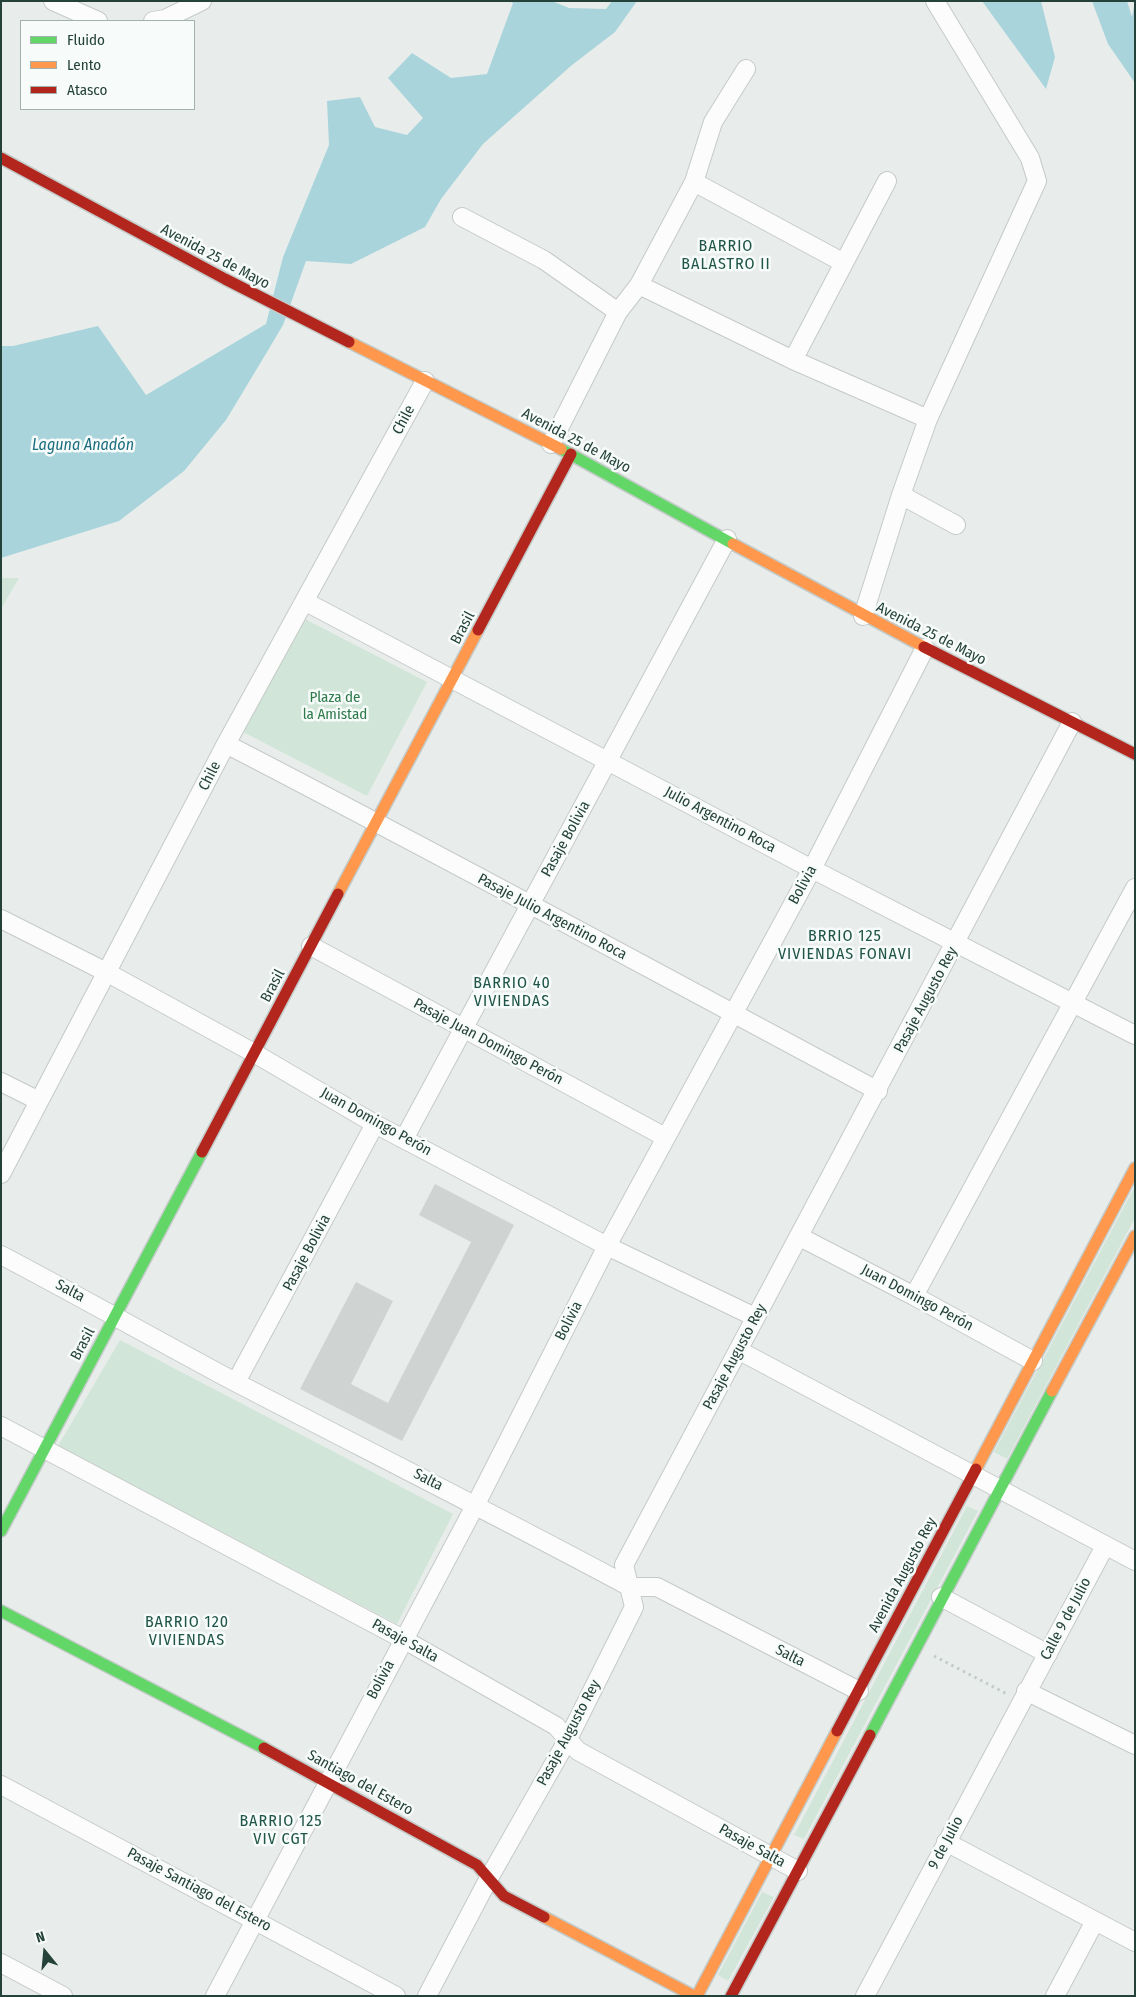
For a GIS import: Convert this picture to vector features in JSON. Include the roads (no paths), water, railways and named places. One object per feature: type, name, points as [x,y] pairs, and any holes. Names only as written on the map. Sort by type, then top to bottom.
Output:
[{"type":"main road","name":"Avenida 25 de Mayo","points":[[1,158],[225,280],[571,454],[863,616],[1135,754]]},
{"type":"main road","name":"Brasil","points":[[1,1531],[571,454]]},
{"type":"main road","name":"Avenida Augusto Rey","points":[[696,1996],[1135,1168]]},
{"type":"main road","points":[[731,1996],[941,1597],[1135,1236]]},
{"type":"main road","name":"Santiago del Estero","points":[[1,1611],[327,1781],[477,1865],[504,1896],[696,1996]]},
{"type":"street","points":[[53,1],[94,20]]},
{"type":"street","points":[[159,20],[165,19],[202,1]]},
{"type":"street","points":[[863,616],[901,494],[928,419],[1037,182],[1030,158],[935,1]]},
{"type":"street","points":[[551,444],[618,312],[638,285],[694,182],[713,122],[746,69]]},
{"type":"street","points":[[793,360],[887,180]]},
{"type":"street","points":[[694,182],[844,263]]},
{"type":"street","points":[[462,217],[544,260],[618,312]]},
{"type":"street","points":[[638,285],[793,360],[928,419]]},
{"type":"street","name":"Chile","points":[[1,1174],[108,973],[226,744],[306,602],[425,381]]},
{"type":"street","points":[[901,494],[956,525]]},
{"type":"street","name":"Pasaje Bolivia","points":[[404,1139],[727,539]]},
{"type":"street","name":"Julio Argentino Roca","points":[[306,602],[812,869],[1135,1035]]},
{"type":"street","name":"Bolivia","points":[[215,1996],[327,1781],[476,1504],[607,1246],[812,869],[925,648]]},
{"type":"street","name":"Pasaje Augusto Rey","points":[[427,1996],[489,1878],[568,1739],[634,1607],[624,1565],[878,1091],[1072,722]]},
{"type":"street","name":"Pasaje Julio Argentino Roca","points":[[226,744],[377,822],[529,906],[878,1091]]},
{"type":"street","points":[[914,1296],[1135,888]]},
{"type":"street","name":"Juan Domingo Perón","points":[[1,919],[108,973],[254,1053],[375,1124],[607,1246],[756,1317]]},
{"type":"street","name":"Pasaje Juan Domingo Perón","points":[[311,946],[463,1030],[665,1137]]},
{"type":"street","points":[[1,1082],[39,1101]]},
{"type":"street","name":"Pasaje Bolivia","points":[[236,1382],[375,1124]]},
{"type":"street","name":"Juan Domingo Perón","points":[[800,1237],[1033,1361]]},
{"type":"street","name":"Salta","points":[[1,1255],[116,1315],[236,1382],[476,1504],[630,1587],[657,1588],[859,1691]]},
{"type":"street","points":[[738,1350],[999,1491],[1135,1561]]},
{"type":"street","name":"Pasaje Salta","points":[[1,1426],[403,1639],[556,1726],[578,1752],[798,1871]]},
{"type":"street","name":"Calle 9 de Julio","points":[[1026,1691],[1048,1654],[1105,1546]]},
{"type":"street","points":[[941,1597],[1048,1654]]},
{"type":"street","points":[[1026,1691],[1135,1745]]},
{"type":"street","name":"9 de Julio","points":[[865,1996],[1026,1691]]},
{"type":"street","name":"Pasaje Santiago del Estero","points":[[1,1785],[396,1996]]},
{"type":"street","points":[[946,1842],[1135,1942]]},
{"type":"street","points":[[1055,1996],[1095,1920]]},
{"type":"street","points":[[1,1963],[64,1996]]},
{"type":"water","name":"Laguna Anadón","points":[[510,1],[552,1],[569,8],[606,9],[612,1],[637,1],[615,32],[572,65],[483,144],[441,199],[425,227],[351,264],[306,261],[283,325],[226,420],[184,471],[119,521],[1,558],[1,346],[13,346],[98,326],[146,395],[266,324],[283,257],[329,145],[327,101],[360,97],[375,127],[407,135],[423,118],[388,78],[412,53],[451,78],[487,74],[513,3]]},
{"type":"water","points":[[982,1],[1041,1],[1055,57],[1046,89]]},
{"type":"water","points":[[1092,1],[1127,1],[1132,17],[1135,1],[1135,83],[1108,44]]},
{"type":"district","name":"BARRIO BALASTRO II","points":[[726,256]]},
{"type":"district","name":"BRRIO 125 VIVIENDAS FONAVI","points":[[845,946]]},
{"type":"district","name":"BARRIO 40 VIVIENDAS","points":[[512,993]]},
{"type":"district","name":"BARRIO 120 VIVIENDAS","points":[[187,1632]]},
{"type":"district","name":"BARRIO 125 VIV CGT","points":[[281,1831]]},
{"type":"park label","name":"Plaza de la Amistad","points":[[335,706]]}]
